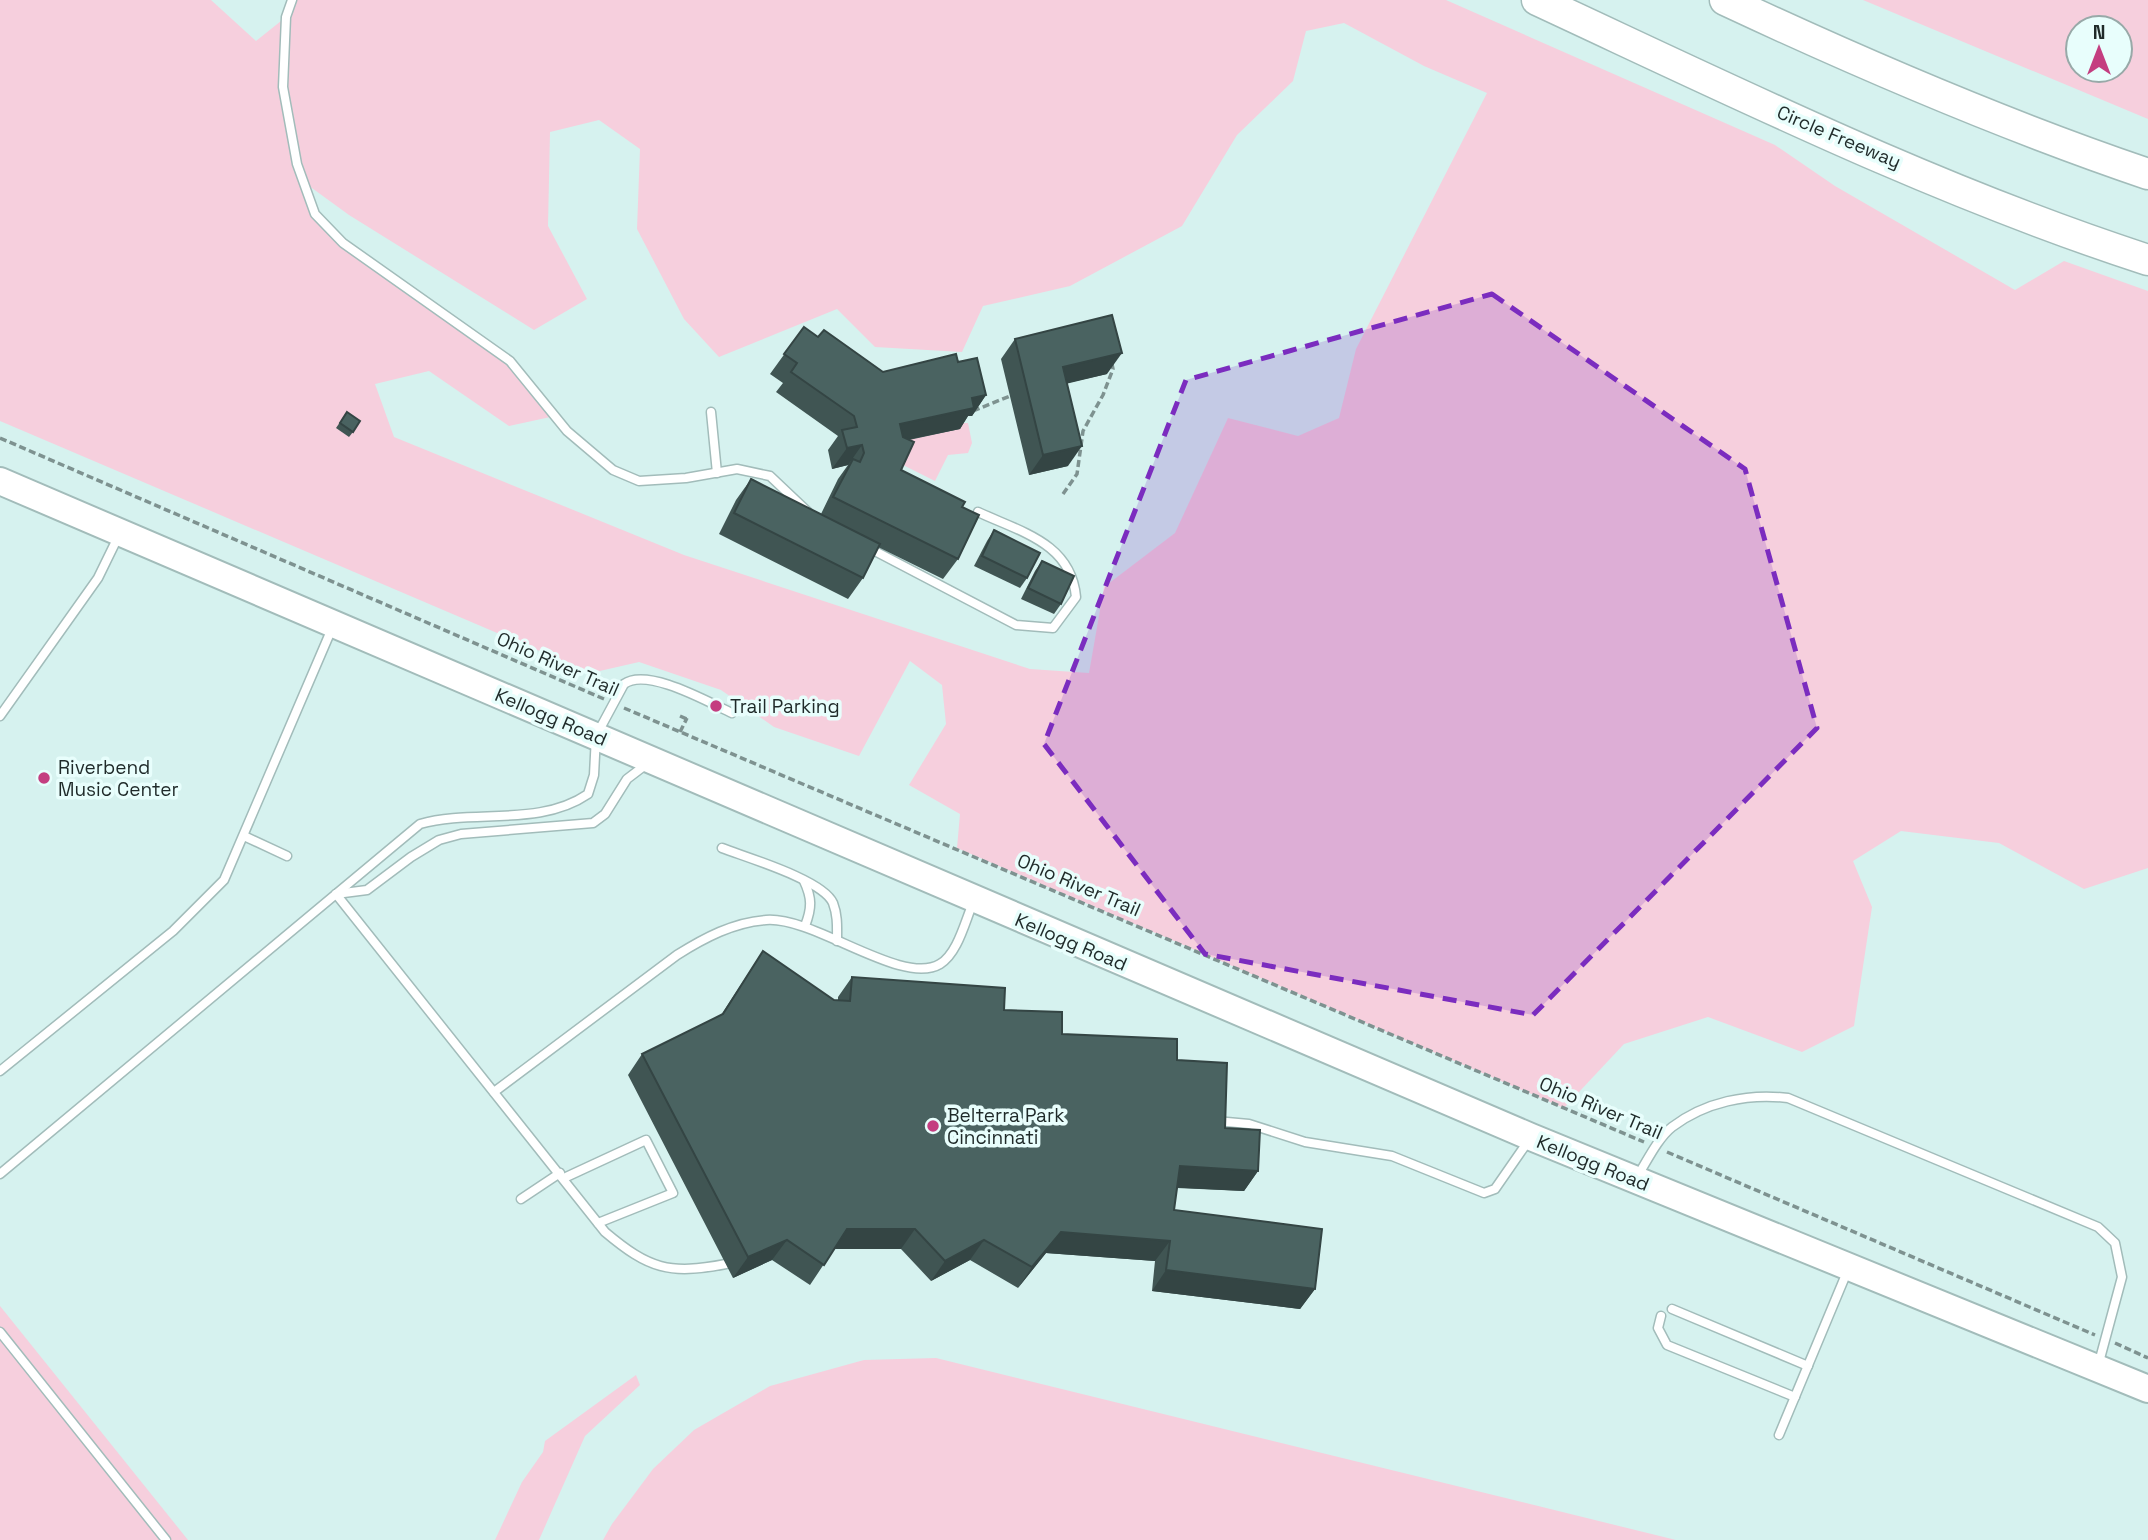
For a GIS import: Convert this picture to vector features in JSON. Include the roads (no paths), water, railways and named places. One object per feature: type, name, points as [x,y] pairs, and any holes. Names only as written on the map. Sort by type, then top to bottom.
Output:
[{"type":"highway","name":"Circle Freeway","points":[[1537,0],[1719,85],[1995,205],[2148,260]]},
{"type":"highway","points":[[1726,0],[1851,59],[1962,106],[2148,174]]},
{"type":"main road","name":"Kellogg Road","points":[[0,481],[1531,1138],[2148,1389]]},
{"type":"lane","points":[[292,0],[286,17],[283,87],[297,164],[315,214],[343,243],[510,361],[568,432],[612,470],[639,481],[737,470],[770,476],[792,494],[817,523]]},
{"type":"lane","points":[[711,412],[717,473]]},
{"type":"lane","points":[[858,542],[1016,625],[1053,628],[1076,597],[1075,581],[1067,561],[1043,543],[978,512]]},
{"type":"lane","points":[[0,716],[98,578],[120,533]]},
{"type":"lane","points":[[0,1071],[173,931],[224,880],[334,625]]},
{"type":"lane","points":[[0,1174],[420,824],[443,817],[537,813],[572,805],[589,794],[594,775],[596,736],[624,684],[640,678],[652,679],[732,713]]},
{"type":"lane","points":[[336,894],[367,890],[411,857],[439,841],[461,834],[593,823],[605,814],[627,779],[653,760]]},
{"type":"lane","points":[[244,836],[287,856]]},
{"type":"lane","points":[[722,848],[820,889],[832,901],[838,921],[837,941]]},
{"type":"lane","points":[[804,881],[811,896],[811,910],[805,926]]},
{"type":"lane","points":[[336,894],[598,1223],[635,1258],[664,1268],[691,1271],[726,1264]]},
{"type":"lane","points":[[494,1092],[677,955],[704,938],[740,925],[767,920],[805,926],[888,962],[927,968],[941,964],[951,954],[974,900]]},
{"type":"lane","points":[[1635,1181],[1671,1128],[1716,1103],[1771,1096],[1788,1098],[2098,1227],[2115,1243],[2121,1259],[2122,1277],[2107,1340],[2097,1368]]},
{"type":"lane","points":[[1216,1121],[1249,1124],[1305,1142],[1392,1156],[1485,1193],[1495,1189],[1531,1138]]},
{"type":"lane","points":[[521,1199],[562,1175],[646,1140],[673,1193],[598,1223]]},
{"type":"lane","points":[[1779,1435],[1848,1269]]},
{"type":"lane","points":[[1672,1309],[1808,1366]]},
{"type":"lane","points":[[1661,1316],[1658,1328],[1667,1345],[1795,1397]]},
{"type":"lane","points":[[0,1332],[166,1540]]},
{"type":"place","name":"Trail Parking","points":[[716,706]]},
{"type":"place","name":"Riverbend Music Center","points":[[44,778]]},
{"type":"place","name":"Belterra Park Cincinnati","points":[[933,1126]]}]
